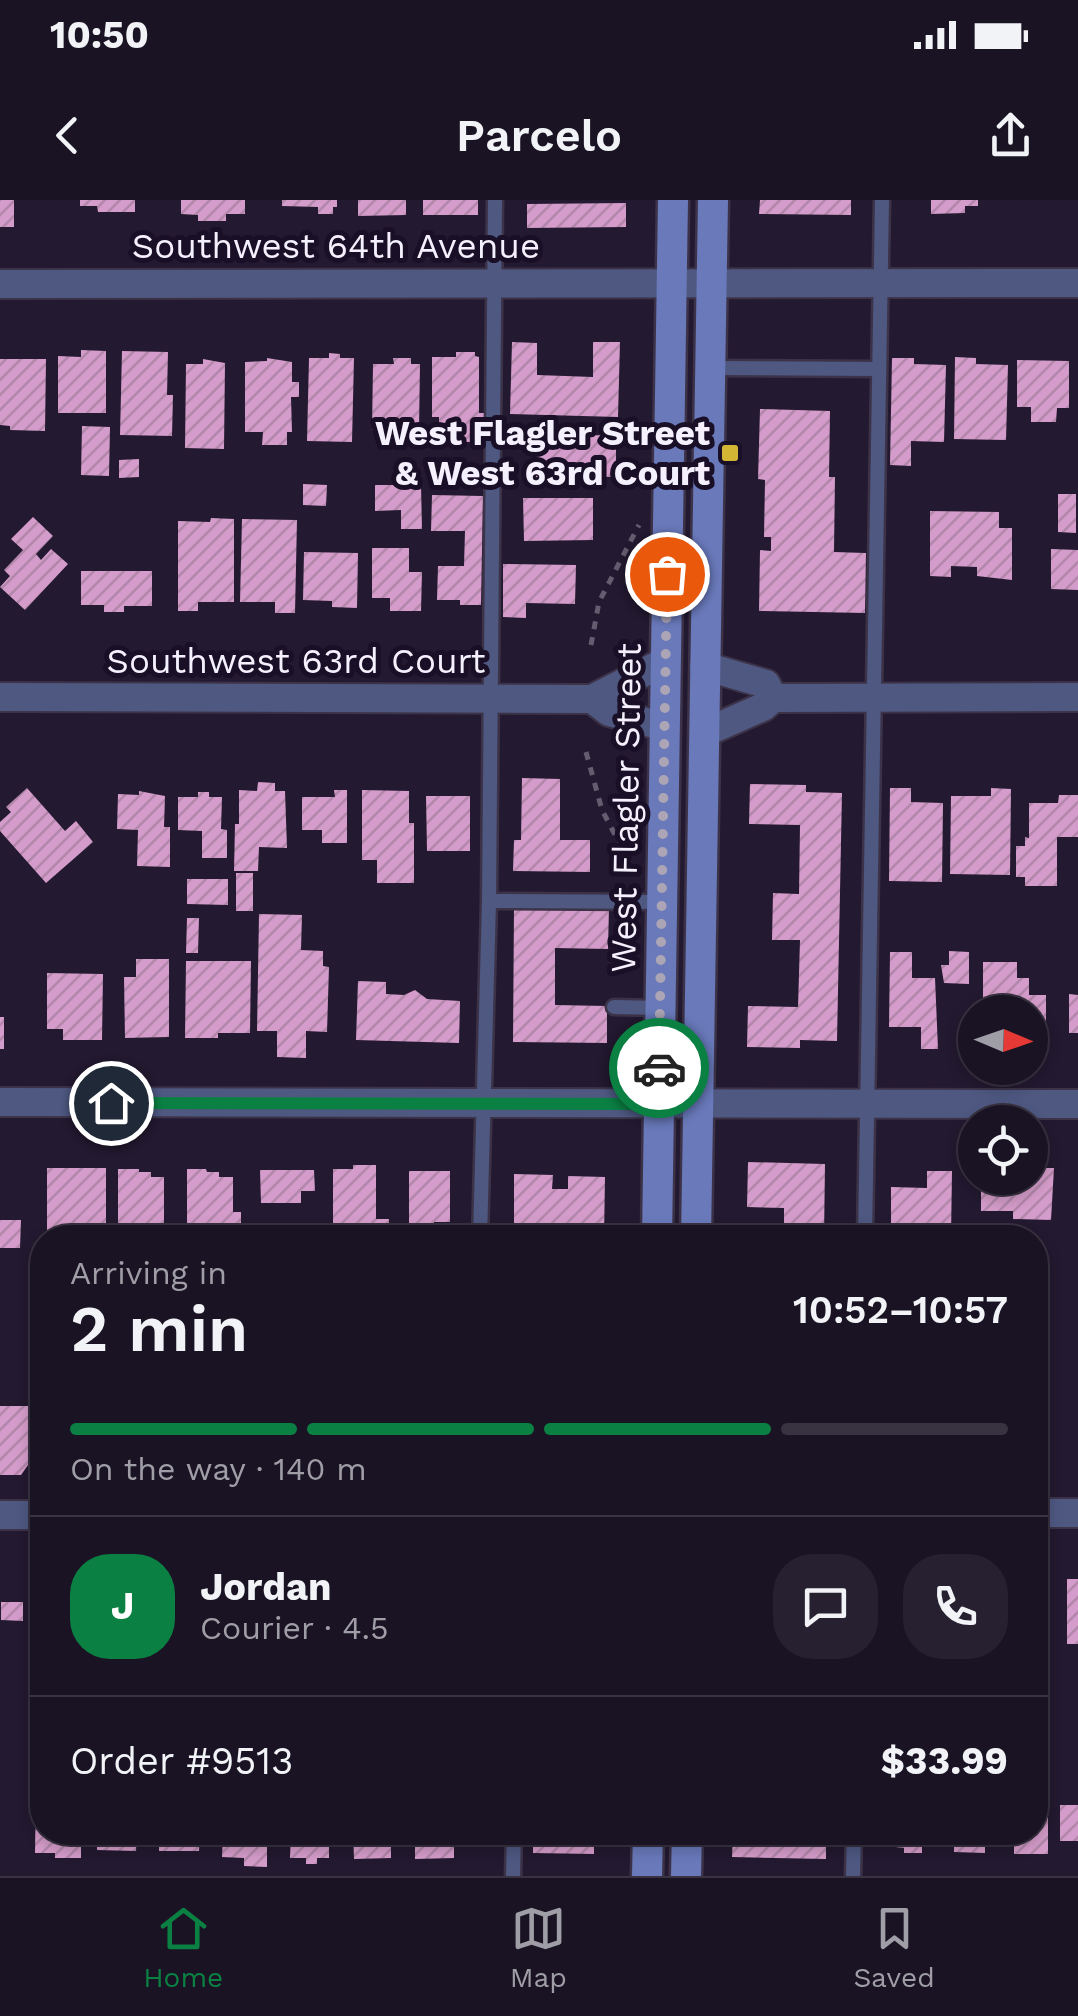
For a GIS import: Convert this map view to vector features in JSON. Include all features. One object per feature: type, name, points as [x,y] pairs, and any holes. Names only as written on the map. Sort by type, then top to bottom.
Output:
[{"type":"main road","name":"West Flagler Street","points":[[657,1225],[660,1008],[652,891],[665,727],[673,200]]},
{"type":"main road","points":[[696,1225],[713,200]]},
{"type":"main road","points":[[647,1876],[648,1845]]},
{"type":"main road","points":[[686,1845],[686,1876]]},
{"type":"street","name":"Southwest 64th Avenue","points":[[0,284],[1078,283]]},
{"type":"street","name":"Southwest 63rd Court","points":[[0,697],[592,700],[666,661]]},
{"type":"street","points":[[704,666],[766,684],[773,698]]},
{"type":"street","points":[[704,733],[764,706],[773,698],[1078,697]]},
{"type":"street","name":"Southwest 63rd Court","points":[[592,700],[609,712],[665,727]]},
{"type":"street","points":[[0,1102],[1078,1104]]},
{"type":"street","points":[[1048,1514],[1078,1514]]},
{"type":"street","points":[[0,1515],[30,1515]]},
{"type":"lane","points":[[480,1225],[489,901],[495,200]]},
{"type":"lane","points":[[864,1225],[882,200]]},
{"type":"lane","points":[[710,368],[879,369]]},
{"type":"lane","points":[[489,901],[652,891]]},
{"type":"lane","points":[[614,1007],[660,1008]]},
{"type":"lane","points":[[513,1876],[514,1845]]},
{"type":"lane","points":[[853,1876],[854,1845]]},
{"type":"path","points":[[591,645],[595,612],[605,586],[627,543],[648,515]]},
{"type":"path","points":[[586,752],[590,775],[609,826],[632,868],[652,891]]},
{"type":"building","points":[[0,200],[14,200],[14,227],[0,227]]},
{"type":"building","points":[[80,200],[135,200],[135,212],[98,212],[97,206],[80,206]]},
{"type":"building","points":[[181,200],[245,200],[245,214],[226,214],[226,221],[198,221],[198,215],[181,214]]},
{"type":"building","points":[[282,200],[337,200],[337,207],[333,207],[333,214],[318,214],[318,207],[282,206]]},
{"type":"building","points":[[358,200],[406,200],[406,215],[358,216]]},
{"type":"building","points":[[423,200],[478,200],[478,215],[423,215]]},
{"type":"building","points":[[760,200],[851,200],[851,215],[759,214]]},
{"type":"building","points":[[931,200],[978,200],[978,206],[965,206],[965,213],[931,214]]},
{"type":"building","points":[[626,203],[626,227],[527,228],[527,204]]},
{"type":"building","points":[[512,342],[537,343],[537,375],[593,377],[593,342],[620,342],[618,417],[510,414]]},
{"type":"building","points":[[81,350],[106,351],[106,413],[58,413],[58,356],[81,357]]},
{"type":"building","points":[[122,351],[168,352],[167,395],[173,395],[172,436],[120,435]]},
{"type":"building","points":[[456,352],[475,352],[479,357],[479,413],[484,413],[484,442],[439,442],[439,417],[432,417],[432,357],[456,357]]},
{"type":"building","points":[[329,353],[354,358],[352,442],[307,441],[309,358],[329,358]]},
{"type":"building","points":[[955,357],[976,358],[976,364],[1008,365],[1006,440],[954,439]]},
{"type":"building","points":[[267,358],[292,362],[292,382],[299,382],[299,397],[291,397],[292,432],[287,432],[287,445],[262,445],[263,432],[245,432],[245,362]]},
{"type":"building","points":[[393,358],[411,358],[411,364],[420,364],[419,430],[372,430],[373,364],[394,364]]},
{"type":"building","points":[[892,358],[914,358],[914,364],[946,365],[944,442],[911,441],[911,466],[890,465]]},
{"type":"building","points":[[0,359],[46,359],[45,431],[10,430],[10,426],[0,425]]},
{"type":"building","points":[[203,359],[225,363],[224,449],[185,448],[186,364],[203,364]]},
{"type":"building","points":[[1017,360],[1069,361],[1069,408],[1057,408],[1056,422],[1031,422],[1031,407],[1017,407]]},
{"type":"building","points":[[760,409],[830,411],[829,477],[835,477],[834,552],[866,553],[865,613],[759,611],[760,550],[771,551],[771,537],[764,537],[765,480],[758,479]]},
{"type":"building","points":[[82,426],[110,427],[109,476],[81,475]]},
{"type":"building","points":[[616,435],[616,477],[536,477],[536,436]]},
{"type":"building","points":[[139,459],[139,477],[119,478],[119,460]]},
{"type":"building","points":[[303,484],[327,485],[326,506],[303,505]]},
{"type":"building","points":[[375,485],[421,485],[422,529],[401,529],[401,510],[375,511]]},
{"type":"building","points":[[1058,494],[1076,494],[1076,533],[1058,532]]},
{"type":"building","points":[[432,495],[483,496],[481,605],[437,600],[438,566],[464,566],[465,531],[431,531]]},
{"type":"building","points":[[523,498],[593,498],[593,540],[524,541]]},
{"type":"building","points":[[930,511],[999,512],[999,528],[1012,528],[1012,580],[977,576],[977,567],[951,566],[951,577],[930,576]]},
{"type":"building","points":[[33,517],[53,536],[36,554],[41,560],[51,549],[68,564],[25,610],[0,587],[10,576],[4,570],[23,550],[11,539]]},
{"type":"building","points":[[211,518],[234,519],[234,602],[198,602],[198,611],[178,611],[178,521],[210,522]]},
{"type":"building","points":[[242,519],[297,520],[295,613],[275,613],[275,602],[240,602]]},
{"type":"building","points":[[372,548],[409,548],[409,572],[422,572],[421,611],[390,611],[390,598],[372,598]]},
{"type":"building","points":[[1051,549],[1078,550],[1078,590],[1051,589]]},
{"type":"building","points":[[304,552],[358,553],[357,608],[332,607],[332,601],[303,600]]},
{"type":"building","points":[[503,564],[576,565],[575,604],[526,603],[526,618],[503,617]]},
{"type":"building","points":[[81,571],[152,571],[152,606],[124,606],[124,612],[104,612],[104,605],[81,605]]},
{"type":"building","points":[[522,778],[560,779],[560,840],[590,840],[590,872],[513,871],[514,840],[521,840]]},
{"type":"building","points":[[258,782],[275,783],[275,791],[285,791],[287,848],[259,847],[258,871],[234,871],[239,790],[257,791]]},
{"type":"building","points":[[750,784],[806,785],[806,792],[842,793],[837,1041],[800,1040],[800,1048],[747,1047],[748,1006],[798,1007],[800,940],[772,940],[773,893],[799,894],[800,825],[749,824]]},
{"type":"building","points":[[27,788],[65,831],[76,821],[93,842],[46,883],[0,831],[0,822],[11,812],[6,807]]},
{"type":"building","points":[[890,788],[911,788],[911,802],[943,803],[942,882],[889,881]]},
{"type":"building","points":[[991,788],[1011,789],[1010,875],[950,874],[951,796],[991,796]]},
{"type":"building","points":[[334,790],[347,790],[347,843],[322,843],[322,830],[302,830],[302,797],[335,797]]},
{"type":"building","points":[[362,790],[409,791],[409,823],[414,823],[414,883],[377,883],[377,860],[362,860]]},
{"type":"building","points":[[139,791],[165,796],[164,827],[170,827],[170,867],[137,866],[138,830],[117,829],[118,794],[139,795]]},
{"type":"building","points":[[198,792],[222,797],[221,829],[227,830],[227,858],[202,858],[202,831],[178,830],[178,797],[198,797]]},
{"type":"building","points":[[1059,795],[1078,795],[1078,837],[1057,837],[1057,886],[1025,886],[1025,877],[1016,877],[1016,846],[1025,846],[1025,837],[1029,838],[1029,803],[1058,803]]},
{"type":"building","points":[[426,796],[470,796],[470,851],[427,851]]},
{"type":"building","points":[[236,873],[253,873],[253,911],[236,911]]},
{"type":"building","points":[[187,879],[228,879],[228,905],[187,904]]},
{"type":"building","points":[[514,907],[609,908],[608,949],[555,948],[555,1005],[607,1006],[607,1043],[513,1042]]},
{"type":"building","points":[[259,914],[302,915],[301,950],[323,951],[323,966],[329,967],[327,1032],[306,1031],[306,1058],[277,1057],[277,1031],[257,1031]]},
{"type":"building","points":[[187,918],[199,918],[198,953],[186,953]]},
{"type":"building","points":[[949,951],[969,952],[969,984],[944,983],[941,965],[949,965]]},
{"type":"building","points":[[890,952],[912,952],[912,978],[935,978],[938,1049],[921,1049],[921,1027],[889,1027]]},
{"type":"building","points":[[136,959],[169,959],[169,1037],[125,1038],[124,977],[136,977]]},
{"type":"building","points":[[186,961],[251,961],[250,1033],[185,1038]]},
{"type":"building","points":[[983,962],[1017,962],[1017,978],[1029,978],[1029,995],[983,995]]},
{"type":"building","points":[[47,973],[103,974],[102,1040],[63,1040],[63,1029],[47,1029]]},
{"type":"building","points":[[358,981],[386,982],[386,994],[404,995],[415,990],[427,999],[460,1001],[459,1043],[356,1040]]},
{"type":"building","points":[[1069,994],[1078,995],[1078,1033],[1069,1033]]},
{"type":"building","points":[[0,1017],[4,1017],[4,1049],[0,1049]]},
{"type":"building","points":[[748,1162],[825,1164],[824,1225],[784,1225],[784,1208],[747,1207]]},
{"type":"building","points":[[353,1165],[376,1165],[376,1219],[389,1219],[389,1225],[333,1225],[333,1169],[353,1169]]},
{"type":"building","points":[[47,1168],[106,1168],[106,1225],[47,1225]]},
{"type":"building","points":[[1048,1168],[1054,1168],[1051,1220],[1013,1219],[1013,1211],[981,1211],[981,1195],[1048,1195]]},
{"type":"building","points":[[118,1169],[139,1169],[151,1172],[151,1177],[164,1177],[164,1225],[118,1225]]},
{"type":"building","points":[[187,1169],[206,1169],[219,1172],[219,1177],[233,1177],[233,1212],[241,1212],[241,1225],[187,1224]]},
{"type":"building","points":[[260,1170],[314,1170],[315,1191],[301,1191],[301,1203],[261,1203]]},
{"type":"building","points":[[409,1171],[450,1171],[450,1222],[409,1225]]},
{"type":"building","points":[[927,1171],[952,1171],[951,1225],[891,1225],[891,1187],[927,1188]]},
{"type":"building","points":[[514,1174],[553,1175],[552,1189],[568,1189],[568,1176],[605,1177],[604,1225],[514,1225]]},
{"type":"building","points":[[0,1220],[21,1220],[20,1248],[0,1248]]},
{"type":"building","points":[[0,1406],[28,1406],[30,1465],[21,1475],[0,1475]]},
{"type":"building","points":[[1067,1579],[1078,1579],[1078,1644],[1067,1644]]},
{"type":"building","points":[[1,1602],[23,1602],[23,1621],[1,1620]]},
{"type":"building","points":[[1060,1805],[1078,1805],[1078,1841],[1060,1841]]},
{"type":"building","points":[[35,1845],[81,1845],[81,1858],[35,1853]]},
{"type":"building","points":[[97,1845],[136,1845],[136,1851],[97,1850]]},
{"type":"building","points":[[159,1845],[199,1845],[199,1851],[159,1851]]},
{"type":"building","points":[[222,1845],[267,1845],[267,1867],[244,1866],[244,1858],[222,1857]]},
{"type":"building","points":[[290,1845],[329,1845],[329,1858],[317,1858],[317,1864],[306,1864],[306,1858],[290,1858]]},
{"type":"building","points":[[353,1845],[391,1845],[391,1858],[354,1859]]},
{"type":"building","points":[[415,1845],[454,1845],[454,1858],[415,1859]]},
{"type":"building","points":[[533,1845],[594,1845],[594,1854],[533,1853]]},
{"type":"building","points":[[732,1845],[826,1845],[826,1859],[732,1857]]},
{"type":"building","points":[[878,1845],[922,1845],[922,1853],[904,1853],[904,1848]]},
{"type":"building","points":[[954,1845],[985,1845],[985,1853],[954,1852]]},
{"type":"building","points":[[1048,1845],[1048,1854],[1014,1854],[1014,1846],[995,1846]]},
{"type":"way so far","points":[[659,1068],[667,574]]},
{"type":"place","name":"West Flagler Street & West 63rd Court","points":[[730,453]]},
{"type":"route","points":[[111,1103],[659,1104],[659,1068]]}]
